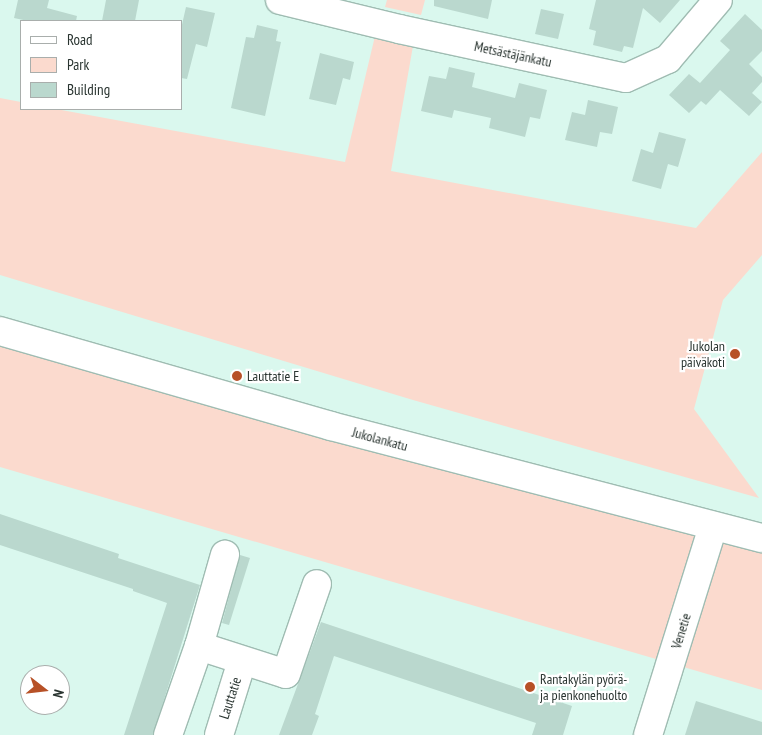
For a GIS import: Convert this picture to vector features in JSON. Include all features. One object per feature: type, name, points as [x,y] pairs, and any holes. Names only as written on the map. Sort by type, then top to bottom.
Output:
[{"type":"main road","name":"Metsästäjänkatu","points":[[280,0],[399,29],[626,78],[668,59],[718,0]]},
{"type":"main road","name":"Jukolankatu","points":[[0,331],[340,428],[762,538]]},
{"type":"main road","name":"Venetie","points":[[651,734],[713,526]]},
{"type":"main road","points":[[168,735],[199,646],[225,555]]},
{"type":"main road","points":[[199,646],[286,674],[317,584]]},
{"type":"main road","name":"Lauttatie","points":[[218,735],[242,661]]},
{"type":"green space","points":[[387,0],[425,0],[421,15],[385,7]]},
{"type":"green space","points":[[375,36],[413,46],[391,171],[696,228],[762,152],[762,255],[723,300],[694,409],[759,498],[413,400],[0,275],[0,98],[20,102],[20,110],[61,110],[345,162]]},
{"type":"green space","points":[[0,340],[762,546],[762,690],[0,467]]},
{"type":"building","points":[[18,0],[49,0],[47,8],[77,16],[76,20],[23,20],[14,18]]},
{"type":"building","points":[[106,0],[139,0],[135,20],[102,20]]},
{"type":"building","points":[[434,0],[492,0],[488,19],[434,6]]},
{"type":"building","points":[[596,0],[680,0],[660,23],[643,8],[633,48],[624,46],[622,52],[593,45],[596,31],[589,29]]},
{"type":"building","points":[[186,7],[215,13],[207,47],[196,44],[187,79],[182,78],[182,25]]},
{"type":"building","points":[[541,9],[564,14],[558,39],[535,34]]},
{"type":"building","points":[[745,14],[762,30],[762,51],[749,64],[762,77],[762,82],[752,93],[762,102],[749,116],[720,90],[706,105],[701,101],[689,113],[669,95],[689,74],[700,83],[730,50],[720,41]]},
{"type":"building","points":[[257,25],[278,30],[276,41],[281,42],[265,116],[231,108],[246,37],[254,38]]},
{"type":"building","points":[[320,53],[354,62],[350,80],[343,78],[336,105],[309,99]]},
{"type":"building","points":[[449,67],[475,73],[472,87],[515,98],[519,83],[547,90],[540,119],[530,117],[525,137],[489,128],[491,118],[454,110],[452,118],[421,111],[429,76],[446,79]]},
{"type":"building","points":[[588,100],[618,107],[612,134],[600,132],[597,147],[565,140],[572,112],[585,115]]},
{"type":"building","points":[[659,132],[686,139],[678,167],[668,164],[661,189],[632,181],[641,149],[653,153]]},
{"type":"building","points":[[0,514],[119,554],[118,558],[200,585],[153,735],[124,735],[167,603],[133,591],[133,589],[0,545]]},
{"type":"building","points":[[240,555],[250,558],[229,625],[222,623]]},
{"type":"building","points":[[321,622],[572,706],[563,735],[532,735],[536,723],[334,656],[315,714],[319,716],[312,735],[279,735]]},
{"type":"building","points":[[696,701],[762,722],[762,735],[685,735]]},
{"type":"place","name":"Jukolan päiväkoti","points":[[735,354]]},
{"type":"place","name":"Lauttatie E","points":[[237,376]]},
{"type":"place","name":"Rantakylän pyörä- ja pienkonehuolto","points":[[530,687]]}]
